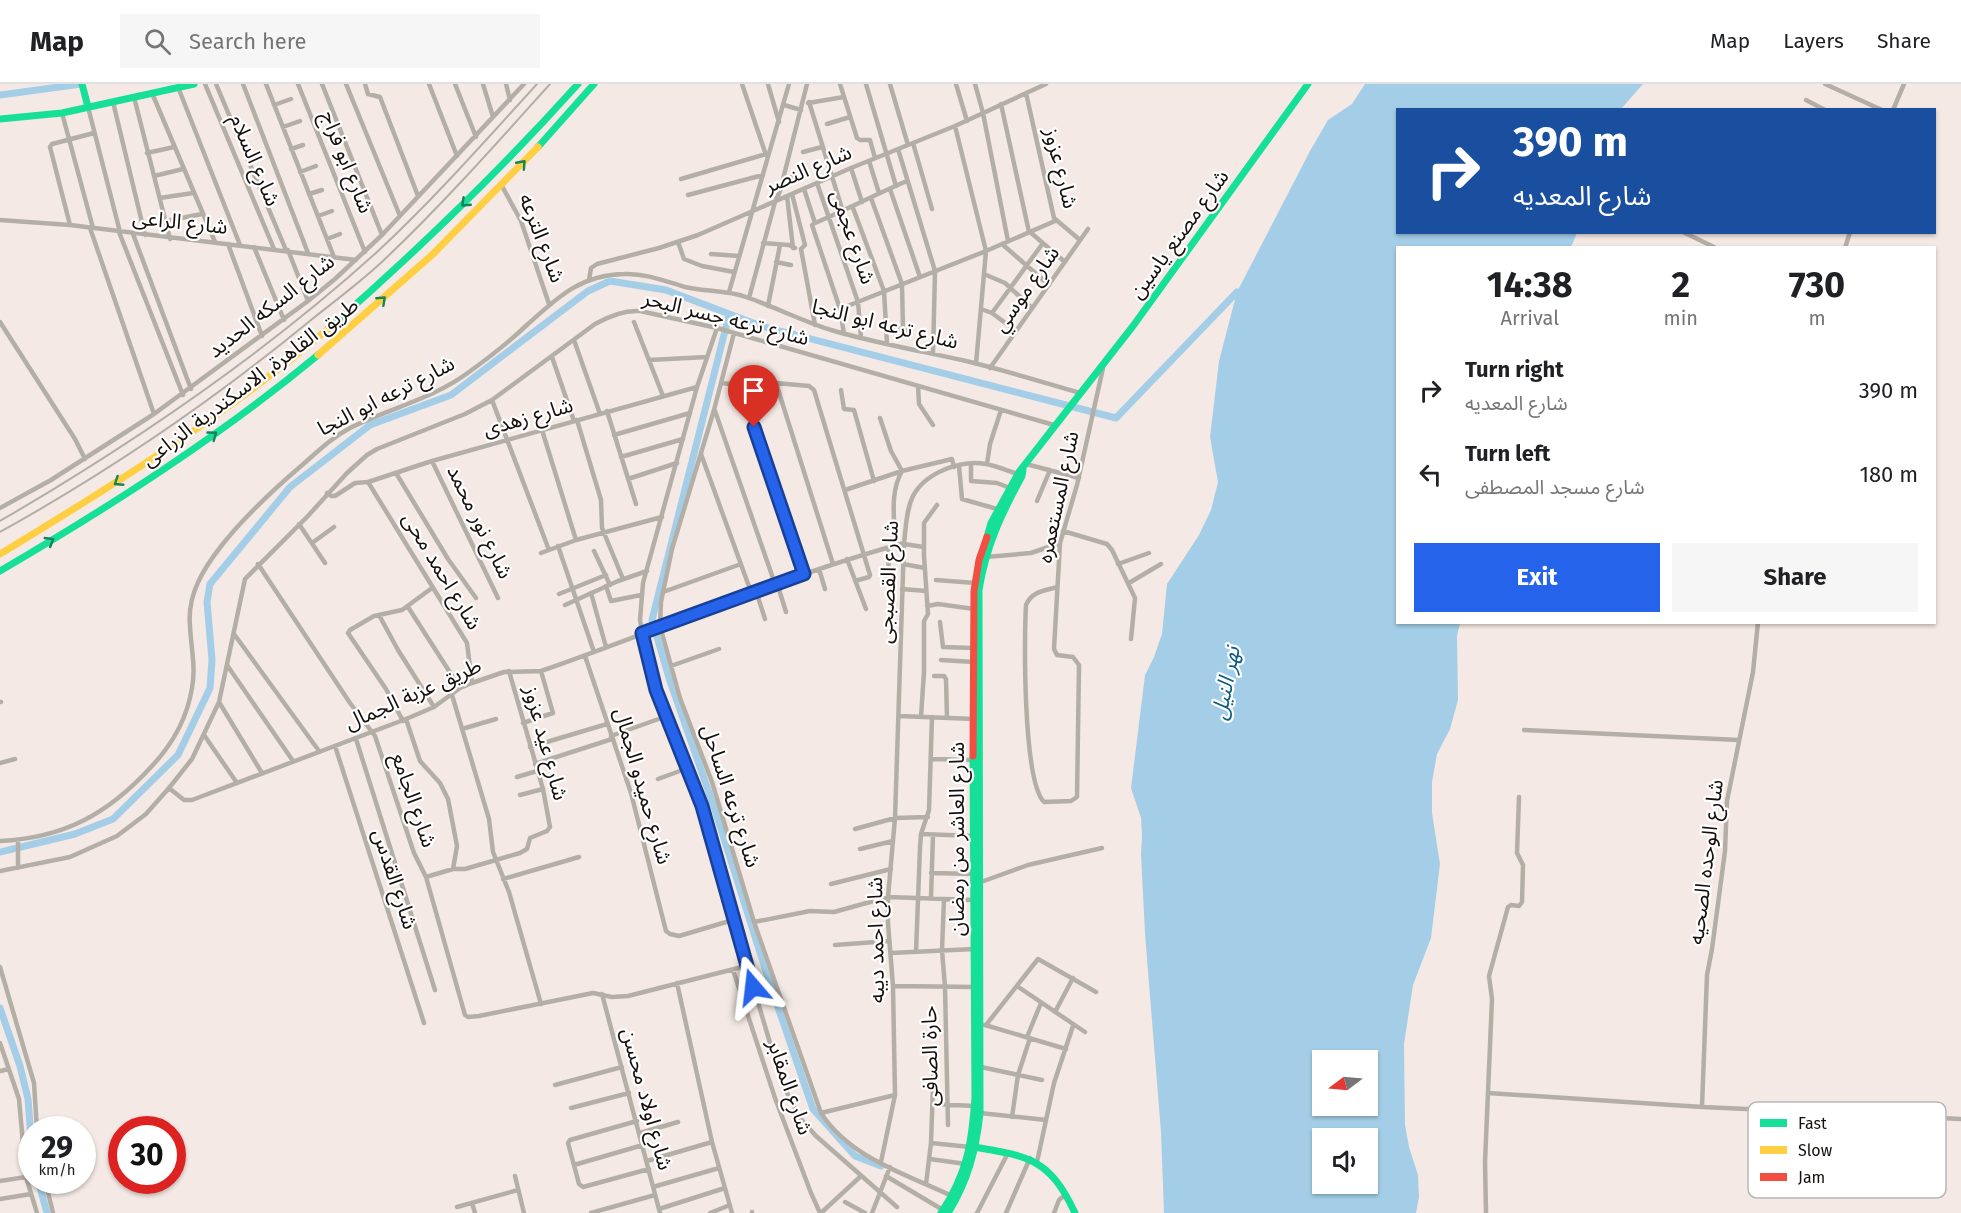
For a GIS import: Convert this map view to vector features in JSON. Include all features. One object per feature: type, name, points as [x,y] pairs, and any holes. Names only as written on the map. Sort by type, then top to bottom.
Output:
[{"type":"main road","points":[[82,84],[87,104]]},
{"type":"main road","points":[[0,120],[62,112],[87,104],[113,102],[194,84]]},
{"type":"main road","name":"طريق القاهرة, الاسكندرية الزراعى","points":[[0,554],[186,438],[277,371],[366,297],[474,194],[578,84]]},
{"type":"main road","name":"طريق القاهرة, الاسكندرية الزراعى","points":[[0,572],[110,506],[188,453],[278,387],[377,305],[502,186],[594,84]]},
{"type":"main road","name":"شارع مصنع ياسين","points":[[1060,417],[1103,365],[1308,84]]},
{"type":"main road","name":"شارع العاشر من رمضان","points":[[944,1212],[974,1147],[975,583],[990,523],[997,509],[1060,417]]},
{"type":"main road","name":"شارع العاشر من رمضان","points":[[944,1212],[969,1173],[980,1113],[983,1024],[979,590],[986,557],[1000,515],[1022,476],[1022,470]]},
{"type":"main road","points":[[974,1147],[1033,1160],[1049,1172],[1066,1194],[1075,1213]]},
{"type":"street","name":"شارع السلام","points":[[205,84],[274,249]]},
{"type":"street","points":[[216,84],[308,301]]},
{"type":"street","points":[[243,84],[308,252]]},
{"type":"street","points":[[266,84],[334,256]]},
{"type":"street","name":"شارع ابو فراج","points":[[298,84],[365,252]]},
{"type":"street","points":[[322,84],[382,235]]},
{"type":"street","points":[[346,84],[400,216]]},
{"type":"street","points":[[365,84],[368,94],[380,97],[418,196]]},
{"type":"street","points":[[429,84],[457,156]]},
{"type":"street","points":[[455,84],[476,137]]},
{"type":"street","points":[[483,84],[494,117]]},
{"type":"street","points":[[506,84],[510,100]]},
{"type":"street","name":"شارع السكه الحديد","points":[[0,508],[85,459],[183,395],[308,301],[382,235],[524,84]]},
{"type":"street","points":[[742,84],[768,160]]},
{"type":"street","points":[[768,84],[779,122]]},
{"type":"street","points":[[729,292],[789,84]]},
{"type":"street","points":[[749,298],[783,180],[807,84]]},
{"type":"street","points":[[840,84],[858,140],[870,140],[875,158]]},
{"type":"street","points":[[866,84],[896,186]]},
{"type":"street","points":[[890,84],[932,209]]},
{"type":"street","points":[[956,84],[967,121]]},
{"type":"street","points":[[975,84],[983,113],[1008,242]]},
{"type":"street","name":"شارع النصر","points":[[589,280],[591,268],[597,264],[678,242],[753,212],[851,168],[967,121],[1046,84]]},
{"type":"street","points":[[1825,84],[1878,108]]},
{"type":"street","points":[[1894,108],[1904,84]]},
{"type":"street","points":[[178,87],[240,245]]},
{"type":"street","points":[[152,93],[215,243]]},
{"type":"street","name":"شارع عزوز","points":[[1026,93],[1055,221],[1080,240]]},
{"type":"street","points":[[134,97],[171,239]]},
{"type":"street","points":[[802,104],[844,97]]},
{"type":"street","points":[[274,105],[291,99]]},
{"type":"street","points":[[1806,100],[1821,108]]},
{"type":"street","points":[[113,102],[145,235]]},
{"type":"street","points":[[809,102],[843,212]]},
{"type":"street","points":[[87,104],[119,232],[183,395]]},
{"type":"street","points":[[1001,104],[1030,232],[1065,262]]},
{"type":"street","points":[[784,105],[801,110]]},
{"type":"street","points":[[62,112],[92,228],[154,414]]},
{"type":"street","points":[[827,124],[850,117]]},
{"type":"street","points":[[283,127],[300,121]]},
{"type":"street","points":[[955,126],[986,251],[976,364]]},
{"type":"street","points":[[70,225],[50,149],[52,144],[94,133]]},
{"type":"street","points":[[291,149],[303,145]]},
{"type":"street","points":[[147,153],[174,147]]},
{"type":"street","points":[[803,152],[822,147]]},
{"type":"street","points":[[898,149],[935,271],[933,354]]},
{"type":"street","points":[[681,179],[766,154]]},
{"type":"street","points":[[869,161],[879,193]]},
{"type":"street","points":[[300,172],[316,166]]},
{"type":"street","points":[[851,168],[862,202]]},
{"type":"street","points":[[154,176],[183,169]]},
{"type":"street","points":[[688,195],[764,175]]},
{"type":"street","points":[[783,180],[794,176]]},
{"type":"street","points":[[844,334],[840,309],[812,226],[907,181]]},
{"type":"street","name":"شارع عجمى","points":[[817,183],[858,302],[861,338]]},
{"type":"street","name":"شارع الترعه","points":[[502,186],[521,221],[549,304]]},
{"type":"street","points":[[804,189],[815,223]]},
{"type":"street","points":[[890,189],[920,277]]},
{"type":"street","points":[[309,194],[322,190]]},
{"type":"street","points":[[160,198],[194,193]]},
{"type":"street","points":[[790,195],[805,246],[801,249]]},
{"type":"street","points":[[790,195],[793,248]]},
{"type":"street","points":[[871,198],[902,284],[903,330]]},
{"type":"street","points":[[853,208],[884,291],[887,344]]},
{"type":"street","points":[[318,216],[332,211]]},
{"type":"street","points":[[166,221],[202,214]]},
{"type":"street","name":"شارع الراعى","points":[[0,220],[70,225],[171,239],[308,252],[356,260]]},
{"type":"street","points":[[840,309],[1055,221]]},
{"type":"street","points":[[791,232],[801,229]]},
{"type":"street","name":"شارع موسي","points":[[990,368],[1088,229]]},
{"type":"street","points":[[133,234],[191,388]]},
{"type":"street","points":[[327,239],[340,234]]},
{"type":"street","points":[[1687,234],[1712,246]]},
{"type":"street","points":[[678,242],[684,259],[702,266],[734,272]]},
{"type":"street","points":[[763,243],[789,245],[801,249]]},
{"type":"street","points":[[992,313],[1043,243]]},
{"type":"street","points":[[228,244],[262,336]]},
{"type":"street","points":[[1002,244],[1048,285]]},
{"type":"street","points":[[768,306],[780,245]]},
{"type":"street","points":[[254,247],[284,320]]},
{"type":"street","points":[[801,249],[815,325]]},
{"type":"street","points":[[711,254],[739,256]]},
{"type":"street","points":[[776,262],[791,265]]},
{"type":"street","name":"شارع ترعه ابو النجا","points":[[0,841],[18,843],[60,831],[99,813],[123,796],[165,752],[183,721],[193,686],[194,657],[189,628],[190,608],[195,587],[223,544],[270,494],[321,447],[338,435],[423,398],[460,379],[505,345],[549,304],[573,287],[589,280],[612,275],[636,274],[704,291],[729,292],[844,334],[976,364],[1080,393]]},
{"type":"street","points":[[984,274],[998,279],[1032,309]]},
{"type":"street","points":[[773,279],[781,282]]},
{"type":"street","points":[[981,309],[992,313],[1016,331]]},
{"type":"street","name":"شارع ترعه جسر البحر","points":[[0,871],[70,857],[117,836],[146,814],[169,788],[192,759],[219,702],[245,579],[299,525],[327,493],[367,455],[465,414],[492,400],[603,319],[631,311],[717,328],[1054,425]]},
{"type":"street","points":[[634,322],[663,396]]},
{"type":"street","points":[[0,325],[75,439],[85,459]]},
{"type":"street","points":[[886,327],[911,331]]},
{"type":"street","name":"شارع ترعه الساحل","points":[[717,328],[697,387],[641,595],[639,608],[650,671],[707,824],[746,966],[788,1097],[804,1124],[897,1207]]},
{"type":"street","name":"شارع ترعه الساحل","points":[[734,333],[714,410],[672,549],[658,627],[684,710],[712,782],[754,922],[821,1113],[847,1143],[890,1167],[952,1196]]},
{"type":"street","points":[[574,340],[600,414]]},
{"type":"street","points":[[552,357],[601,500],[601,520],[604,532],[623,579]]},
{"type":"street","points":[[649,360],[707,357]]},
{"type":"street","name":"شارع المستعمره","points":[[1057,587],[1035,593],[1026,605],[1027,710],[1031,762],[1039,797],[1042,801],[1076,799],[1079,665],[1073,657],[1057,655],[1054,652],[1057,587],[1060,543],[1079,478],[1103,365]]},
{"type":"street","points":[[721,382],[740,385],[771,377],[776,383],[833,564]]},
{"type":"street","points":[[776,383],[809,386],[815,393],[870,576],[855,581]]},
{"type":"street","points":[[740,385],[804,574]]},
{"type":"street","points":[[918,386],[920,404],[933,425]]},
{"type":"street","name":"شارع زهدى","points":[[327,493],[335,496],[355,483],[368,482],[432,461],[697,387]]},
{"type":"street","points":[[841,390],[844,410],[854,410],[874,480]]},
{"type":"street","points":[[492,400],[549,550]]},
{"type":"street","points":[[714,410],[786,612]]},
{"type":"street","points":[[987,464],[990,444],[1001,410]]},
{"type":"street","points":[[608,411],[636,504]]},
{"type":"street","points":[[614,435],[690,413]]},
{"type":"street","points":[[880,418],[891,451],[902,471]]},
{"type":"street","points":[[542,430],[576,540]]},
{"type":"street","points":[[621,457],[683,439]]},
{"type":"street","points":[[701,454],[741,564],[765,620]]},
{"type":"street","points":[[845,490],[902,471],[952,459],[956,466],[962,499],[997,509]]},
{"type":"street","name":"شارع نور محمد","points":[[432,461],[498,598]]},
{"type":"street","points":[[628,479],[677,463]]},
{"type":"street","points":[[971,464],[971,481],[990,482],[1010,488]]},
{"type":"street","name":"شارع القصبجى","points":[[899,716],[904,543],[909,505],[917,489],[931,477],[956,466],[971,464],[987,464],[1022,470],[1050,470],[1079,478]]},
{"type":"street","points":[[1037,501],[1050,470]]},
{"type":"street","points":[[895,545],[894,495],[902,471]]},
{"type":"street","points":[[396,473],[448,559],[476,598]]},
{"type":"street","name":"شارع احمد محى","points":[[368,482],[467,643],[472,683]]},
{"type":"street","points":[[921,717],[924,621],[928,616],[924,547],[925,520],[937,505]]},
{"type":"street","points":[[540,553],[576,540],[662,517]]},
{"type":"street","points":[[299,525],[325,563]]},
{"type":"street","points":[[312,543],[334,527]]},
{"type":"street","points":[[1063,531],[1107,544],[1112,550],[1129,583],[1135,601],[1131,639]]},
{"type":"street","points":[[904,543],[924,547]]},
{"type":"street","name":"طريق عزبة الجمال","points":[[169,788],[188,801],[319,751],[374,733],[434,707],[460,688],[472,683],[509,671],[541,671],[804,574],[904,543]]},
{"type":"street","points":[[986,557],[1023,554],[1060,543]]},
{"type":"street","points":[[558,546],[594,652]]},
{"type":"street","points":[[888,581],[889,547]]},
{"type":"street","points":[[594,551],[606,575],[610,601],[641,595]]},
{"type":"street","points":[[1118,564],[1149,554]]},
{"type":"street","points":[[847,559],[866,609]]},
{"type":"street","points":[[258,564],[350,703],[374,733]]},
{"type":"street","points":[[663,592],[741,564]]},
{"type":"street","points":[[903,564],[925,568]]},
{"type":"street","points":[[1129,583],[1161,564]]},
{"type":"street","points":[[819,569],[825,589]]},
{"type":"street","points":[[565,604],[647,571]]},
{"type":"street","points":[[560,594],[606,575]]},
{"type":"street","points":[[936,580],[975,583]]},
{"type":"street","points":[[432,588],[408,607],[379,615],[350,630],[350,636],[405,720],[420,761],[440,783],[448,799],[456,834],[453,869]]},
{"type":"street","points":[[902,589],[926,591]]},
{"type":"street","points":[[591,593],[606,647]]},
{"type":"street","points":[[927,606],[938,604],[974,609]]},
{"type":"street","points":[[408,607],[460,688]]},
{"type":"street","points":[[379,615],[434,707]]},
{"type":"street","points":[[940,622],[943,647],[974,648]]},
{"type":"street","name":"شارع الوحده الصحيه","points":[[1702,1107],[1707,975],[1725,851],[1727,801],[1753,672],[1758,624]]},
{"type":"street","points":[[234,634],[319,751]]},
{"type":"street","points":[[671,666],[719,649]]},
{"type":"street","name":"شارع حميدو الجمال","points":[[585,656],[644,840],[665,926],[670,934],[679,936],[733,920]]},
{"type":"street","points":[[941,660],[974,662]]},
{"type":"street","points":[[227,665],[292,761]]},
{"type":"street","name":"شارع عيد عزوز","points":[[495,860],[524,851],[529,845],[530,837],[549,830],[550,825],[543,789],[509,671]]},
{"type":"street","points":[[523,723],[553,713],[541,671]]},
{"type":"street","points":[[934,676],[944,676],[946,679],[947,718]]},
{"type":"street","points":[[452,695],[489,819],[495,860],[509,892],[541,1004],[593,993],[612,997],[628,996],[746,966]]},
{"type":"street","points":[[219,702],[262,773]]},
{"type":"street","points":[[535,764],[667,716]]},
{"type":"street","points":[[899,716],[974,719]]},
{"type":"street","name":"شارع احمد ديبه","points":[[881,1162],[895,1095],[893,986],[888,897],[895,818],[899,716]]},
{"type":"street","points":[[916,952],[921,834],[928,817],[932,717]]},
{"type":"street","points":[[462,729],[496,719]]},
{"type":"street","points":[[530,747],[607,724]]},
{"type":"street","points":[[1524,730],[1739,740]]},
{"type":"street","name":"شارع الجامع","points":[[374,733],[414,853],[426,877],[465,1016],[472,1017],[541,1004]]},
{"type":"street","points":[[204,735],[237,783]]},
{"type":"street","points":[[356,739],[435,990]]},
{"type":"street","name":"شارع القدس","points":[[335,746],[424,1023]]},
{"type":"street","points":[[0,763],[15,759]]},
{"type":"street","points":[[932,759],[974,760]]},
{"type":"street","points":[[658,779],[688,768]]},
{"type":"street","points":[[517,777],[537,771]]},
{"type":"street","points":[[520,795],[543,789]]},
{"type":"street","points":[[1486,1213],[1485,1162],[1492,999],[1489,976],[1508,907],[1519,906],[1522,902],[1523,865],[1517,853],[1519,797]]},
{"type":"street","points":[[855,829],[895,818],[928,817]]},
{"type":"street","points":[[921,834],[974,836]]},
{"type":"street","points":[[931,898],[933,835]]},
{"type":"street","points":[[860,849],[893,841]]},
{"type":"street","points":[[18,843],[18,866]]},
{"type":"street","points":[[981,882],[1028,865],[1102,848]]},
{"type":"street","points":[[503,879],[579,857]]},
{"type":"street","points":[[426,877],[495,860]]},
{"type":"street","points":[[831,884],[891,869]]},
{"type":"street","points":[[932,873],[974,874]]},
{"type":"street","points":[[754,922],[810,911],[834,912],[888,897],[974,900]]},
{"type":"street","name":"حارة الصافى","points":[[944,898],[942,950],[948,1125]]},
{"type":"street","points":[[835,945],[889,941]]},
{"type":"street","points":[[891,953],[974,949]]},
{"type":"street","points":[[1066,1049],[983,1024],[1038,959],[1096,992]]},
{"type":"street","points":[[0,967],[34,1083],[36,1116]]},
{"type":"street","name":"شارع المقابر","points":[[733,970],[775,1098],[811,1193],[821,1213]]},
{"type":"street","points":[[1054,1012],[1073,978]]},
{"type":"street","points":[[677,983],[712,1142],[732,1213]]},
{"type":"street","points":[[893,986],[974,987]]},
{"type":"street","points":[[1017,986],[1085,1032]]},
{"type":"street","name":"شارع اولاد محسن","points":[[602,994],[660,1211]]},
{"type":"street","points":[[1012,1117],[1018,1075],[1041,1003]]},
{"type":"street","points":[[1006,1213],[1033,1160],[1046,1120],[1053,1083],[1073,1026]]},
{"type":"street","points":[[0,1043],[21,1116]]},
{"type":"street","points":[[926,1184],[931,1143],[934,1056]]},
{"type":"street","points":[[555,1085],[622,1067]]},
{"type":"street","points":[[981,1067],[1042,1080]]},
{"type":"street","points":[[0,1071],[9,1069]]},
{"type":"street","points":[[571,1108],[629,1093]]},
{"type":"street","points":[[1488,1093],[1748,1109]]},
{"type":"street","points":[[821,1113],[895,1095]]},
{"type":"street","points":[[933,1104],[974,1106]]},
{"type":"street","points":[[980,1113],[1046,1120]]},
{"type":"street","points":[[1946,1118],[1961,1119]]},
{"type":"street","points":[[637,1121],[570,1140],[568,1143],[579,1184],[585,1187],[649,1169]]},
{"type":"street","points":[[640,1133],[678,1122]]},
{"type":"street","points":[[647,1161],[712,1142]]},
{"type":"street","points":[[931,1143],[974,1147]]},
{"type":"street","points":[[574,1165],[643,1145]]},
{"type":"street","points":[[977,1213],[1008,1153]]},
{"type":"street","points":[[930,1159],[966,1164]]},
{"type":"street","points":[[872,1213],[890,1167]]},
{"type":"street","points":[[654,1187],[719,1168]]},
{"type":"street","points":[[515,1176],[524,1213]]},
{"type":"street","points":[[821,1213],[861,1176]]},
{"type":"street","points":[[886,1176],[944,1212]]},
{"type":"street","points":[[0,1181],[18,1178]]},
{"type":"street","points":[[660,1211],[725,1188]]},
{"type":"street","points":[[457,1207],[518,1190]]},
{"type":"street","points":[[0,1198],[31,1194],[38,1213]]},
{"type":"street","points":[[48,1194],[53,1213]]},
{"type":"street","points":[[1054,1213],[1059,1200],[1066,1194]]},
{"type":"street","points":[[591,1213],[656,1195]]},
{"type":"street","points":[[845,1202],[865,1213]]},
{"type":"street","points":[[472,1203],[475,1213]]},
{"type":"street","points":[[710,1213],[730,1205]]},
{"type":"water","name":"نهر النيل","points":[[1365,84],[1643,84],[1622,108],[1396,108],[1396,234],[1577,234],[1571,246],[1396,246],[1396,624],[1460,624],[1457,636],[1458,700],[1450,729],[1437,754],[1432,782],[1432,813],[1440,864],[1431,938],[1413,985],[1404,1044],[1405,1125],[1418,1175],[1419,1197],[1416,1213],[1164,1213],[1161,1132],[1145,934],[1141,818],[1131,788],[1145,675],[1162,634],[1167,584],[1199,535],[1211,510],[1218,482],[1210,437],[1219,361],[1237,292],[1328,120],[1352,104]]},
{"type":"waterway","points":[[0,95],[81,84]]},
{"type":"waterway","points":[[0,852],[75,834],[113,819],[178,755],[210,688],[212,660],[207,602],[210,584],[290,487],[370,425],[451,395],[588,291],[610,281],[666,290],[761,326],[1116,418],[1237,292]]},
{"type":"waterway","points":[[729,315],[652,620],[670,681],[715,810],[770,984],[813,1109],[855,1156],[881,1166]]},
{"type":"waterway","points":[[0,1008],[20,1066],[28,1099],[29,1116]]},
{"type":"waterway","points":[[42,1194],[47,1213]]},
{"type":"railway","points":[[0,521],[148,429],[288,327],[398,232],[459,170],[537,84]]},
{"type":"railway","points":[[0,532],[121,459],[199,406],[358,283],[428,217],[550,84]]},
{"type":"traffic: fast","points":[[82,84],[88,107]]},
{"type":"traffic: fast","points":[[0,119],[62,113],[194,84]]},
{"type":"traffic: fast","points":[[328,329],[457,210],[578,84]]},
{"type":"traffic: fast","points":[[538,147],[594,84]]},
{"type":"traffic: fast","points":[[987,537],[991,523],[1019,472],[1133,326],[1308,84]]},
{"type":"traffic: fast","points":[[0,571],[164,469],[242,414],[318,355]]},
{"type":"traffic: fast","points":[[948,1213],[961,1189],[970,1165],[980,1113],[979,590],[990,545],[1023,470]]},
{"type":"traffic: fast","points":[[941,1213],[957,1185],[967,1158],[975,1097],[973,756]]},
{"type":"traffic: fast","points":[[974,1147],[1009,1154],[1036,1163],[1056,1181],[1075,1213]]},
{"type":"traffic: slow","points":[[318,355],[433,254],[538,147]]},
{"type":"traffic: slow","points":[[0,554],[85,502],[209,420],[250,391],[328,329]]},
{"type":"traffic: jam","points":[[973,756],[974,591],[979,560],[987,537]]},
{"type":"route","points":[[753,987],[702,806],[656,690],[642,633],[804,574],[754,427]]}]
